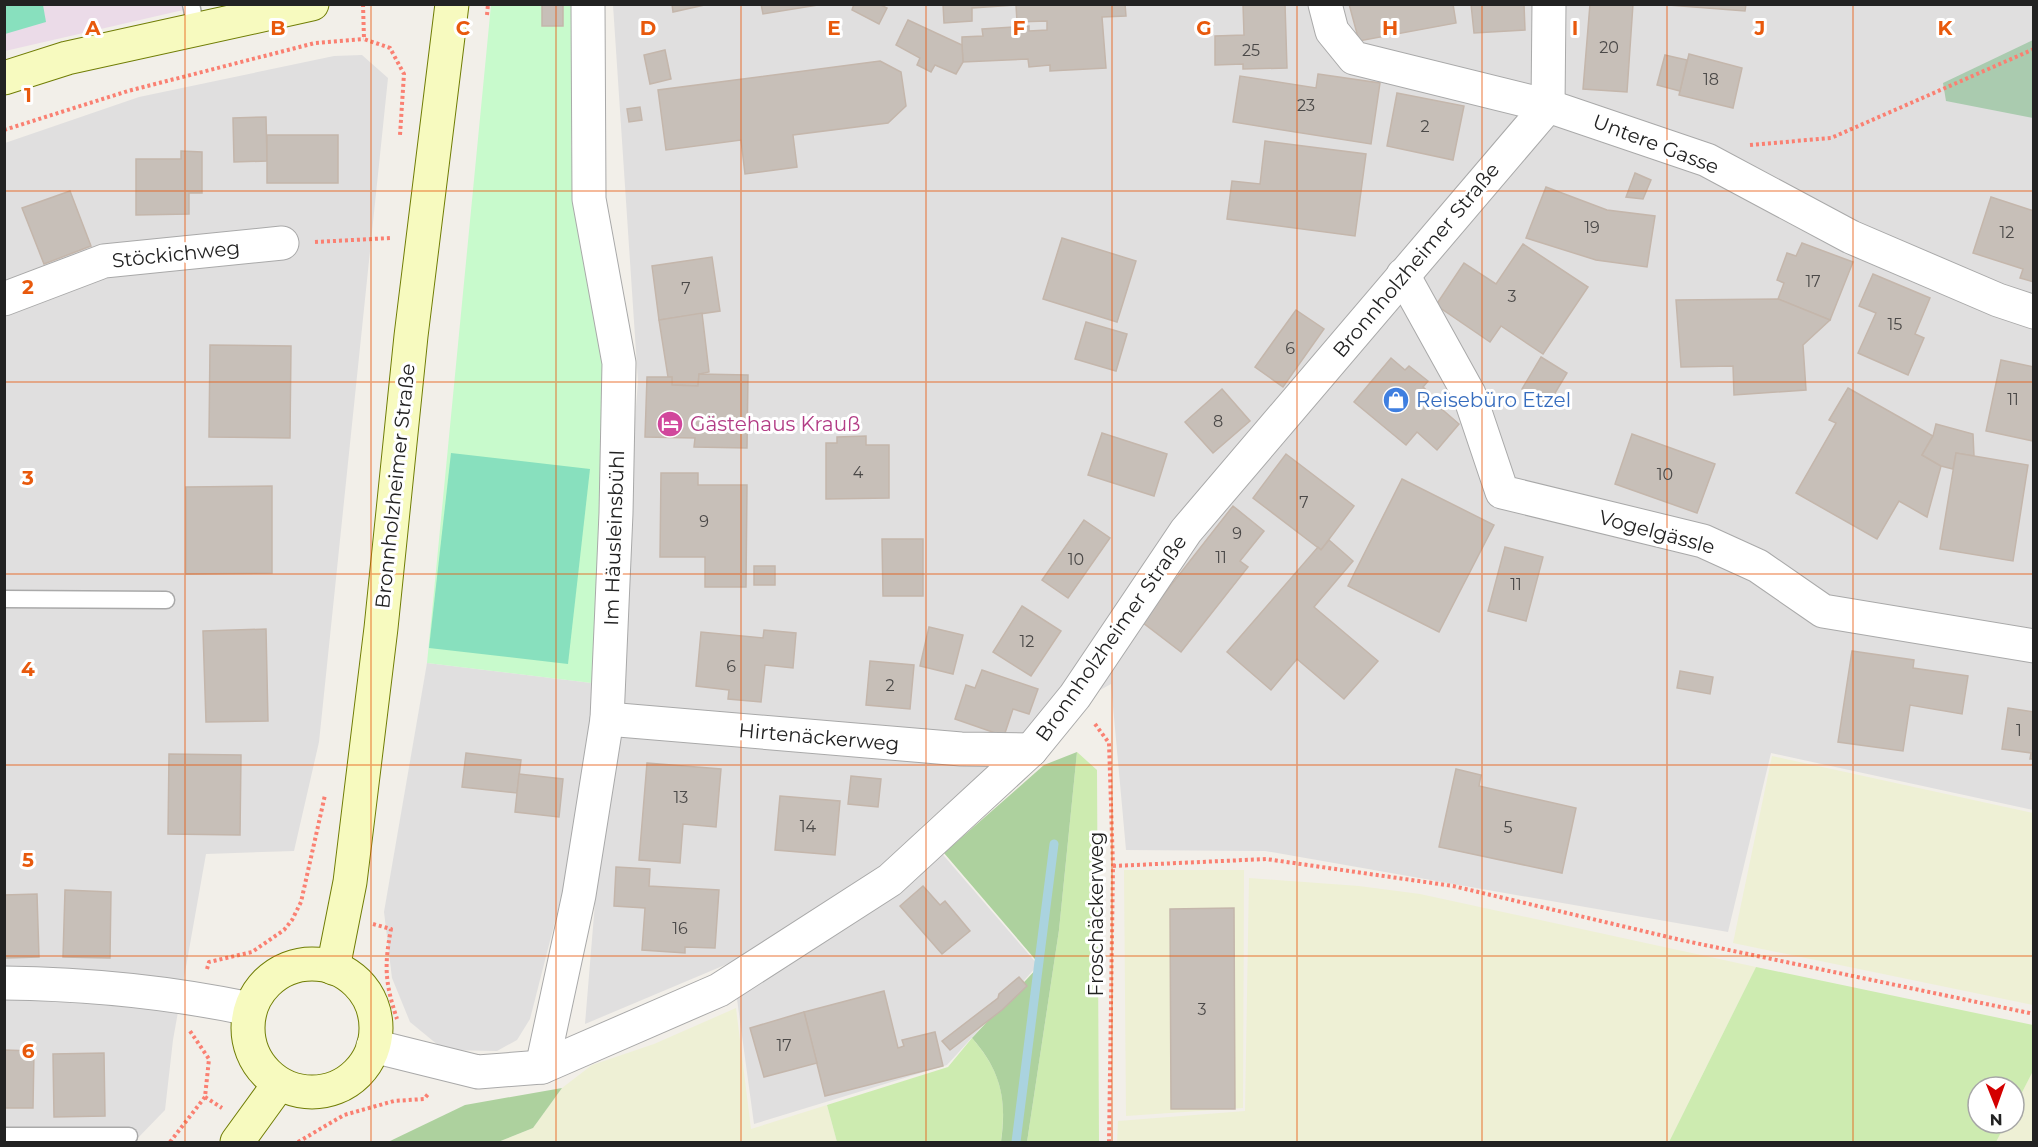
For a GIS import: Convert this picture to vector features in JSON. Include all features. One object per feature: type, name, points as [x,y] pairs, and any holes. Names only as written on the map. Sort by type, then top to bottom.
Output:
[{"type":"street","points":[[4,78],[194,17],[312,4]]},
{"type":"street","name":"Bronnholzheimer Straße","points":[[333,968],[344,914],[380,640],[411,336],[452,4]]},
{"type":"street","name":"Im Häusleinsbühl","points":[[542,1067],[579,895],[607,719],[616,513],[619,363],[589,199],[588,4]]},
{"type":"street","name":"Untere Gasse","points":[[1325,4],[1332,31],[1354,58],[1548,106],[1707,160],[1851,237],[1998,300],[2034,312]]},
{"type":"street","points":[[1548,106],[1549,4]]},
{"type":"street","name":"Bronnholzheimer Straße","points":[[373,1046],[478,1072],[542,1067],[719,990],[890,880],[1031,750],[1075,696],[1186,531],[1548,106]]},
{"type":"street","name":"Stöckichweg","points":[[4,299],[104,261],[282,243]]},
{"type":"street","name":"Vogelgässle","points":[[1402,275],[1469,394],[1502,492],[1703,541],[1758,566],[1823,611],[2034,646]]},
{"type":"street","name":"Hirtenäckerweg","points":[[607,719],[961,749],[1031,750]]},
{"type":"street","points":[[318,963],[333,968],[355,980],[368,995],[375,1015],[376,1035],[373,1046],[358,1073],[340,1086],[319,1092],[297,1091],[279,1084],[260,1067],[250,1048],[247,1026],[250,1009],[263,985],[279,972],[298,964],[318,963]]},
{"type":"street","points":[[4,982],[140,991],[197,998],[250,1009]]},
{"type":"street","points":[[237,1143],[279,1084]]},
{"type":"lane","points":[[4,599],[166,600]]},
{"type":"lane","points":[[4,1136],[129,1136]]},
{"type":"path","points":[[363,4],[364,39]]},
{"type":"path","points":[[4,130],[128,90],[315,43],[364,39],[390,48],[404,74],[399,145]]},
{"type":"path","points":[[1707,160],[1714,149],[1831,138],[2034,49]]},
{"type":"path","points":[[391,250],[393,226]]},
{"type":"path","points":[[282,243],[392,238]]},
{"type":"path","name":"Froschäckerweg","points":[[1075,696],[1109,743],[1113,866],[1109,1143]]},
{"type":"path","points":[[326,789],[301,902],[391,929],[385,964],[389,994],[399,1026]]},
{"type":"path","points":[[1113,866],[1266,859],[1454,886],[1681,940],[2034,1014]]},
{"type":"shaded area","points":[[5,4],[205,5],[5,51]]},
{"type":"shaded area","points":[[613,5],[2033,5],[2033,810],[1771,753],[1728,932],[1265,851],[1126,850],[1111,684],[1024,732],[997,760],[920,828],[1038,965],[947,1065],[754,1124],[732,962],[585,1024],[638,382]]},
{"type":"shaded area","points":[[362,55],[388,78],[319,742],[294,851],[206,854],[173,1040],[165,1110],[134,1142],[5,1142],[5,143],[139,97],[334,56]]},
{"type":"shaded area","points":[[427,663],[600,684],[575,843],[530,1019],[517,1040],[497,1051],[444,1050],[410,1022],[392,978],[384,912]]},
{"type":"green space","points":[[5,4],[43,5],[46,22],[5,34]]},
{"type":"green space","points":[[491,5],[578,5],[571,147],[608,399],[600,684],[427,663]]},
{"type":"green space","points":[[2033,40],[2033,118],[1946,101],[1943,83]]},
{"type":"green space","points":[[451,453],[590,469],[568,664],[429,648]]},
{"type":"green space","points":[[1077,752],[1097,770],[1099,1142],[1027,1142],[1059,930]]},
{"type":"green space","points":[[1077,752],[1059,930],[1027,1142],[1001,1142],[1003,1112],[1000,1086],[990,1062],[972,1038],[1040,965],[944,853],[1044,765]]},
{"type":"green space","points":[[1772,756],[2033,813],[2033,1005],[1733,943]]},
{"type":"green space","points":[[1124,870],[1244,870],[1243,1108],[1126,1116]]},
{"type":"green space","points":[[1249,878],[1359,886],[1420,894],[1756,967],[1669,1142],[1117,1142],[1118,1121],[1245,1111]]},
{"type":"green space","points":[[1756,967],[2033,1025],[2033,1071],[2026,1085],[2026,1075],[1966,1075],[1966,1135],[2000,1135],[1996,1142],[1669,1142]]},
{"type":"green space","points":[[736,1008],[751,1129],[827,1105],[837,1142],[498,1142],[533,1128],[562,1088],[592,1065],[654,1044]]},
{"type":"green space","points":[[972,1038],[990,1062],[1000,1086],[1003,1112],[1001,1142],[837,1142],[827,1105],[948,1067]]},
{"type":"green space","points":[[2033,1071],[2033,1142],[1996,1142],[2000,1135],[2026,1135],[2026,1085]]},
{"type":"green space","points":[[562,1088],[533,1128],[498,1142],[388,1142],[465,1105]]},
{"type":"building","points":[[542,4],[563,4],[563,26],[542,26]]},
{"type":"building","points":[[672,4],[709,4],[673,12]]},
{"type":"building","points":[[761,4],[824,4],[763,14]]},
{"type":"building","points":[[854,4],[879,4],[887,8],[879,24],[852,10]]},
{"type":"building","points":[[943,4],[1125,4],[1126,16],[1102,17],[1106,68],[1050,71],[1050,65],[1029,67],[1028,59],[963,62],[962,37],[983,36],[982,29],[1029,26],[1029,31],[1047,30],[1047,21],[1017,22],[1016,5],[972,8],[972,21],[944,23]]},
{"type":"building","points":[[1243,4],[1285,4],[1287,68],[1243,69],[1243,64],[1215,65],[1215,36],[1244,35]]},
{"type":"building","points":[[1349,4],[1453,4],[1456,23],[1359,41]]},
{"type":"building","points":[[1471,4],[1524,4],[1525,30],[1474,33]]},
{"type":"building","points":[[1590,4],[1633,4],[1627,92],[1583,89]]},
{"type":"building","points":[[1655,4],[1746,4],[1745,11]]},
{"type":"building","points":[[908,20],[962,45],[963,62],[956,74],[935,65],[931,72],[917,65],[920,58],[896,45]]},
{"type":"building","points":[[665,50],[671,79],[650,84],[644,55]]},
{"type":"building","points":[[1689,54],[1742,68],[1733,108],[1679,95]]},
{"type":"building","points":[[1665,55],[1687,60],[1680,91],[1657,85]]},
{"type":"building","points":[[880,61],[901,72],[906,106],[888,123],[793,135],[797,167],[745,174],[741,140],[666,150],[658,90]]},
{"type":"building","points":[[1318,74],[1380,83],[1371,144],[1233,122],[1240,76],[1316,88]]},
{"type":"building","points":[[1397,93],[1464,106],[1453,160],[1387,146]]},
{"type":"building","points":[[640,107],[642,120],[629,122],[627,109]]},
{"type":"building","points":[[266,117],[267,161],[234,162],[233,118]]},
{"type":"building","points":[[267,135],[338,135],[338,183],[267,183]]},
{"type":"building","points":[[1265,141],[1366,154],[1355,236],[1227,219],[1232,181],[1260,184]]},
{"type":"building","points":[[181,151],[202,152],[202,193],[189,193],[189,214],[136,215],[136,159],[181,159]]},
{"type":"building","points":[[1635,173],[1651,180],[1643,199],[1626,197]]},
{"type":"building","points":[[1546,187],[1607,210],[1655,216],[1647,267],[1596,260],[1526,238]]},
{"type":"building","points":[[70,191],[91,246],[44,264],[22,208]]},
{"type":"building","points":[[1991,197],[2034,211],[2034,282],[2020,278],[2023,269],[1973,253]]},
{"type":"building","points":[[1062,238],[1136,261],[1117,322],[1043,299]]},
{"type":"building","points":[[1802,243],[1853,262],[1830,320],[1778,299],[1784,283],[1777,280],[1787,253],[1796,256]]},
{"type":"building","points":[[1523,244],[1588,287],[1543,354],[1501,326],[1490,342],[1436,305],[1464,263],[1496,284]]},
{"type":"building","points":[[712,257],[720,311],[659,320],[652,266]]},
{"type":"building","points":[[1873,274],[1930,298],[1915,334],[1924,338],[1908,375],[1858,353],[1876,313],[1859,306]]},
{"type":"building","points":[[1778,299],[1830,320],[1803,345],[1806,390],[1734,395],[1733,366],[1681,367],[1676,300]]},
{"type":"building","points":[[1296,310],[1324,329],[1283,387],[1255,367]]},
{"type":"building","points":[[702,313],[709,372],[699,374],[698,386],[672,385],[672,377],[668,377],[659,320]]},
{"type":"building","points":[[1086,322],[1127,334],[1116,371],[1075,359]]},
{"type":"building","points":[[210,345],[291,346],[290,438],[209,437]]},
{"type":"building","points":[[1541,357],[1567,373],[1548,405],[1522,389]]},
{"type":"building","points":[[1391,358],[1405,370],[1409,366],[1428,381],[1423,387],[1440,402],[1437,405],[1459,424],[1437,450],[1417,432],[1406,445],[1354,402]]},
{"type":"building","points":[[2001,360],[2034,367],[2033,441],[1986,431]]},
{"type":"building","points":[[699,374],[748,375],[747,448],[694,447],[695,438],[645,437],[647,377],[672,377],[672,385],[698,386]]},
{"type":"building","points":[[1848,388],[1933,436],[1922,455],[1941,466],[1927,517],[1899,501],[1877,539],[1796,493],[1836,423],[1829,420]]},
{"type":"building","points":[[1222,389],[1250,421],[1213,453],[1185,422]]},
{"type":"building","points":[[1936,424],[1973,434],[1974,456],[1956,453],[1953,469],[1941,466],[1922,455],[1933,436]]},
{"type":"building","points":[[1102,433],[1167,454],[1154,496],[1088,475]]},
{"type":"building","points":[[1632,434],[1715,464],[1697,513],[1615,484]]},
{"type":"building","points":[[866,436],[866,445],[889,445],[889,498],[826,499],[826,443],[837,443],[837,437]]},
{"type":"building","points":[[1956,453],[2028,465],[2013,561],[1940,549]]},
{"type":"building","points":[[1286,454],[1354,506],[1321,550],[1253,498]]},
{"type":"building","points":[[661,473],[698,473],[698,485],[747,485],[746,587],[705,587],[705,557],[660,557]]},
{"type":"building","points":[[1402,479],[1494,525],[1439,632],[1348,586]]},
{"type":"building","points":[[272,486],[272,573],[186,574],[186,487]]},
{"type":"building","points":[[1233,506],[1264,531],[1240,561],[1248,567],[1181,652],[1142,622]]},
{"type":"building","points":[[1084,520],[1110,538],[1068,598],[1042,580]]},
{"type":"building","points":[[882,539],[923,539],[923,596],[883,596]]},
{"type":"building","points":[[1329,540],[1353,561],[1314,607],[1378,661],[1344,699],[1297,659],[1271,690],[1227,652],[1318,547],[1321,550]]},
{"type":"building","points":[[1505,547],[1543,557],[1526,621],[1488,611]]},
{"type":"building","points":[[754,566],[775,566],[775,585],[754,585]]},
{"type":"building","points":[[1022,606],[1061,631],[1031,676],[993,652]]},
{"type":"building","points":[[929,627],[963,635],[953,674],[920,666]]},
{"type":"building","points":[[266,629],[268,721],[206,722],[203,631]]},
{"type":"building","points":[[764,630],[796,633],[793,668],[765,665],[761,702],[728,699],[729,690],[696,686],[701,632],[763,638]]},
{"type":"building","points":[[1852,651],[1914,660],[1913,668],[1968,676],[1962,714],[1910,705],[1903,751],[1838,742]]},
{"type":"building","points":[[870,661],[914,665],[910,709],[866,705]]},
{"type":"building","points":[[982,670],[1038,689],[1029,714],[1013,709],[1004,736],[955,719],[966,685],[975,688]]},
{"type":"building","points":[[1680,671],[1713,677],[1710,694],[1677,688]]},
{"type":"building","points":[[2008,708],[2034,712],[2034,759],[2030,759],[2031,753],[2002,749]]},
{"type":"building","points":[[466,753],[521,760],[517,793],[462,787]]},
{"type":"building","points":[[169,754],[241,755],[240,835],[168,834]]},
{"type":"building","points":[[647,763],[721,769],[716,827],[683,824],[680,863],[639,860]]},
{"type":"building","points":[[1456,769],[1481,775],[1479,786],[1576,808],[1562,873],[1439,847]]},
{"type":"building","points":[[519,774],[563,779],[559,817],[515,812]]},
{"type":"building","points":[[851,776],[881,779],[878,807],[848,804]]},
{"type":"building","points":[[780,796],[840,801],[835,855],[775,850]]},
{"type":"building","points":[[616,867],[650,869],[649,886],[719,890],[715,948],[685,947],[685,953],[642,950],[645,908],[614,906]]},
{"type":"building","points":[[923,886],[940,905],[945,901],[970,931],[942,954],[900,906]]},
{"type":"building","points":[[65,890],[111,892],[110,958],[63,957]]},
{"type":"building","points":[[37,894],[39,957],[4,958],[4,895]]},
{"type":"building","points":[[1234,908],[1235,1109],[1171,1109],[1170,909]]},
{"type":"building","points":[[1019,977],[1027,986],[1002,1010],[950,1050],[942,1041],[998,998],[999,994]]},
{"type":"building","points":[[884,991],[898,1048],[904,1046],[902,1040],[935,1032],[943,1066],[825,1096],[804,1012]]},
{"type":"building","points":[[804,1012],[817,1063],[764,1077],[750,1028]]},
{"type":"building","points":[[4,1050],[34,1051],[33,1108],[4,1108]]},
{"type":"building","points":[[104,1053],[105,1116],[54,1117],[53,1054]]},
{"type":"waterway","points":[[1016,1142],[1054,844]]},
{"type":"place","name":"Reisebüro Etzel","points":[[1396,400]]},
{"type":"place","name":"Gästehaus Krauß","points":[[670,424]]}]
